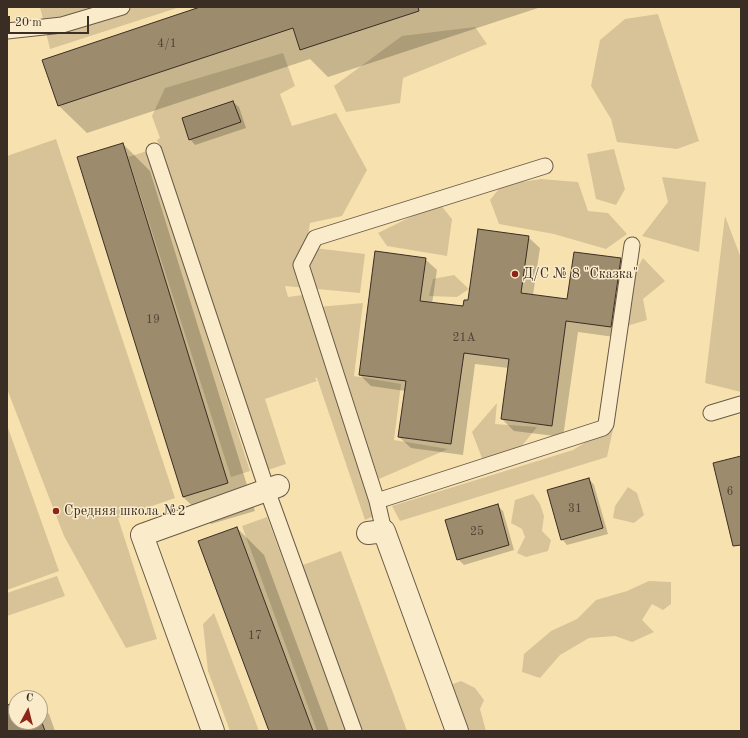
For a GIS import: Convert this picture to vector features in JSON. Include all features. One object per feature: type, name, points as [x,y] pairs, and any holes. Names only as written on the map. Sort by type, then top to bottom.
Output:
[{"type":"street","points":[[213,731],[142,535],[272,488]]},
{"type":"street","points":[[376,532],[457,731]]},
{"type":"lane","points":[[7,30],[62,25],[122,7]]},
{"type":"lane","points":[[154,151],[272,488],[354,731]]},
{"type":"lane","points":[[376,532],[376,501],[301,265],[315,238],[545,166]]},
{"type":"lane","points":[[376,501],[603,428],[606,424],[632,245]]},
{"type":"lane","points":[[711,413],[741,404]]},
{"type":"shaded area","points":[[40,7],[180,7],[50,49]]},
{"type":"shaded area","points":[[658,14],[699,141],[677,149],[617,142],[611,119],[591,86],[600,40],[625,19]]},
{"type":"shaded area","points":[[475,27],[487,44],[403,78],[400,103],[346,112],[334,86],[402,36]]},
{"type":"shaded area","points":[[283,53],[295,86],[280,94],[292,126],[336,113],[367,170],[342,216],[310,223],[306,247],[365,254],[360,293],[285,286],[288,297],[303,295],[376,515],[365,520],[317,378],[315,378],[317,381],[265,399],[286,464],[268,470],[157,140],[160,138],[152,116],[165,88]]},
{"type":"shaded area","points":[[56,139],[175,498],[118,518],[157,639],[126,648],[64,536],[7,389],[7,156]]},
{"type":"shaded area","points":[[614,149],[625,189],[616,205],[596,199],[587,154]]},
{"type":"shaded area","points":[[147,151],[250,471],[231,477],[128,157]]},
{"type":"shaded area","points":[[662,177],[706,182],[699,252],[642,236],[668,202]]},
{"type":"shaded area","points":[[541,179],[578,182],[588,211],[608,213],[627,234],[606,249],[554,234],[499,224],[490,200],[502,185]]},
{"type":"shaded area","points":[[439,203],[452,219],[447,256],[387,246],[378,233]]},
{"type":"shaded area","points":[[725,216],[741,258],[741,392],[705,383]]},
{"type":"shaded area","points":[[643,258],[665,281],[643,299],[647,320],[617,329],[621,296]]},
{"type":"shaded area","points":[[454,275],[469,289],[457,297],[429,296],[433,279]]},
{"type":"shaded area","points":[[363,303],[354,376],[401,384],[394,440],[448,449],[379,479],[318,307]]},
{"type":"shaded area","points":[[497,403],[495,424],[537,427],[521,447],[485,466],[472,432]]},
{"type":"shaded area","points":[[7,425],[59,571],[7,590]]},
{"type":"shaded area","points":[[614,425],[607,457],[400,521],[392,506],[573,450]]},
{"type":"shaded area","points":[[628,487],[637,493],[644,515],[634,523],[613,518],[615,506]]},
{"type":"shaded area","points":[[533,494],[540,504],[544,516],[542,531],[551,540],[548,551],[526,557],[517,553],[525,537],[522,529],[511,523],[515,500]]},
{"type":"shaded area","points":[[267,517],[346,731],[317,731],[242,526]]},
{"type":"shaded area","points":[[341,551],[407,731],[360,731],[300,566]]},
{"type":"shaded area","points":[[57,576],[65,596],[7,616],[7,593]]},
{"type":"shaded area","points":[[649,581],[671,582],[671,604],[663,610],[652,604],[642,620],[654,632],[632,642],[615,636],[589,638],[560,655],[540,678],[522,672],[524,654],[551,631],[577,619],[596,600],[627,591]]},
{"type":"shaded area","points":[[214,613],[259,731],[230,731],[208,671],[203,624]]},
{"type":"shaded area","points":[[461,681],[475,688],[484,700],[480,709],[486,731],[467,731],[450,685]]},
{"type":"building","points":[[200,7],[418,7],[419,11],[300,50],[293,28],[58,106],[42,60]]},
{"type":"building","points":[[233,101],[241,122],[189,140],[182,118]]},
{"type":"building","points":[[123,143],[228,483],[183,497],[77,157]]},
{"type":"building","points":[[478,229],[529,236],[521,293],[567,299],[574,252],[621,258],[611,327],[566,321],[552,426],[501,419],[509,359],[464,353],[451,444],[398,437],[406,381],[359,375],[375,251],[426,258],[420,301],[463,306],[464,300],[468,300]]},
{"type":"building","points":[[741,456],[741,545],[733,546],[713,463]]},
{"type":"building","points":[[589,478],[603,528],[561,540],[547,490]]},
{"type":"building","points":[[498,504],[509,545],[457,560],[445,520]]},
{"type":"building","points":[[237,527],[313,731],[269,731],[198,541]]},
{"type":"building","points":[[7,705],[8,730],[45,731],[7,731]]},
{"type":"place","name":"Д/С № 8 \"Сказка\"","points":[[515,274]]},
{"type":"place","name":"Средняя школа №2","points":[[56,511]]}]
